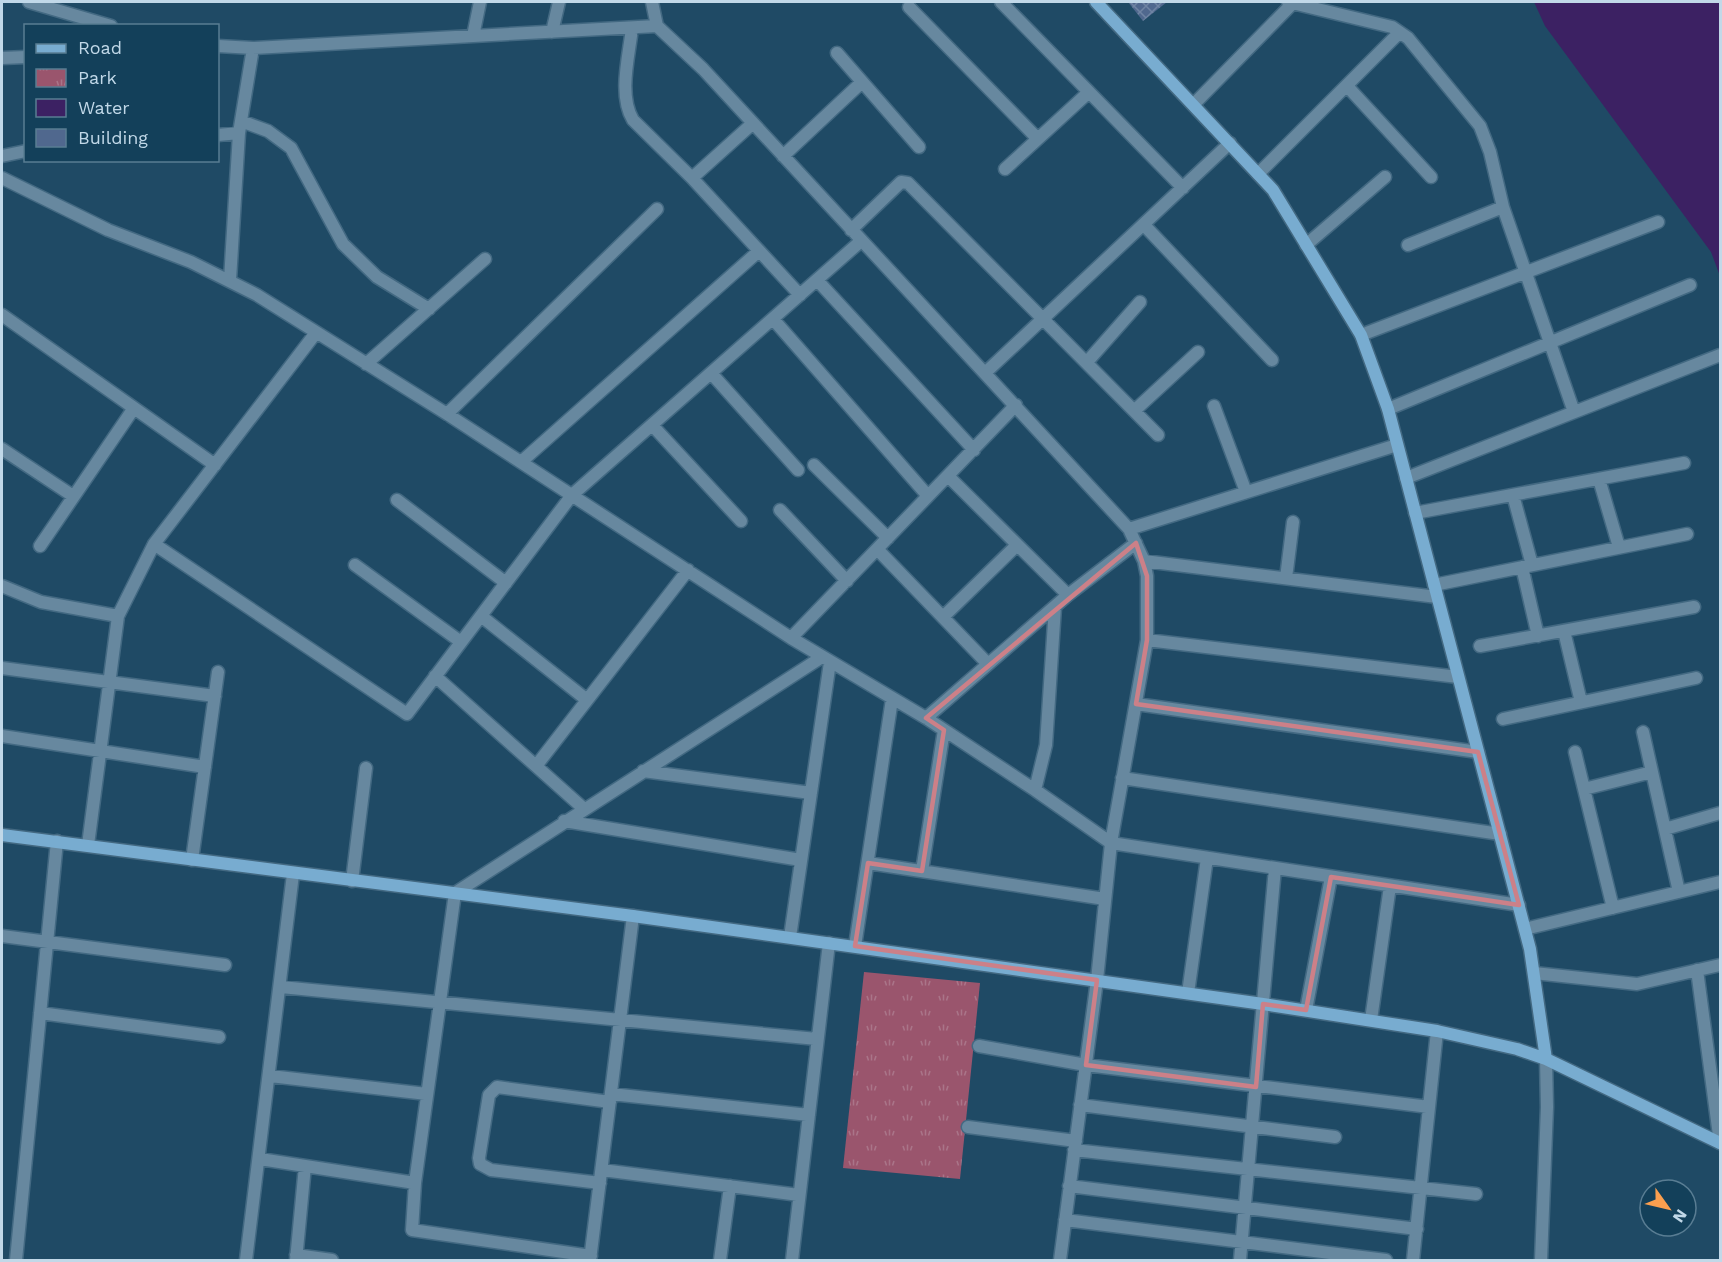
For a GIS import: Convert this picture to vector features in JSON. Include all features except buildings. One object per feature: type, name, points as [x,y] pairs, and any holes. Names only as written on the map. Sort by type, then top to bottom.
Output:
[{"type":"street","points":[[29,2],[104,24]]},
{"type":"street","points":[[473,36],[480,2]]},
{"type":"street","points":[[552,32],[559,2]]},
{"type":"street","points":[[652,2],[657,26],[703,69],[861,241],[1017,405],[1129,529],[1144,561],[1147,576],[1147,640],[1111,843],[1097,980],[1060,1260]]},
{"type":"street","points":[[1001,2],[1183,188]]},
{"type":"street","points":[[1096,2],[1273,190],[1361,335],[1388,409],[1519,905],[1534,973],[1546,1059],[1547,1107],[1541,1260]]},
{"type":"street","points":[[1194,104],[1291,2],[1381,23],[1408,38],[1480,126],[1490,152],[1503,207],[1574,412]]},
{"type":"street","points":[[909,8],[1037,138]]},
{"type":"street","points":[[219,46],[253,48],[657,26]]},
{"type":"street","points":[[632,27],[625,99],[627,111],[800,295]]},
{"type":"street","points":[[1258,174],[1399,33]]},
{"type":"street","points":[[230,280],[240,127],[253,48]]},
{"type":"street","points":[[837,53],[919,147]]},
{"type":"street","points":[[2,58],[24,57]]},
{"type":"street","points":[[783,156],[862,82]]},
{"type":"street","points":[[1347,86],[1431,177]]},
{"type":"street","points":[[1005,169],[1089,92]]},
{"type":"street","points":[[692,178],[752,124]]},
{"type":"street","points":[[219,135],[240,127],[268,131],[291,148],[343,244],[378,277],[429,309]]},
{"type":"street","points":[[985,373],[1230,143]]},
{"type":"street","points":[[2,156],[24,151]]},
{"type":"street","points":[[1306,245],[1385,177]]},
{"type":"street","points":[[2,178],[108,230],[191,262],[230,280],[447,414],[791,638],[926,718],[1111,843],[1519,905]]},
{"type":"street","points":[[851,230],[892,189],[901,182],[908,183],[1158,435]]},
{"type":"street","points":[[1408,245],[1503,207]]},
{"type":"street","points":[[447,414],[657,209]]},
{"type":"street","points":[[1361,335],[1658,222]]},
{"type":"street","points":[[1144,225],[1272,360]]},
{"type":"street","points":[[154,544],[407,714],[572,495],[861,241]]},
{"type":"street","points":[[521,462],[759,251]]},
{"type":"street","points":[[366,364],[485,259]]},
{"type":"street","points":[[817,279],[974,450]]},
{"type":"street","points":[[1388,409],[1690,285]]},
{"type":"street","points":[[1087,362],[1140,302]]},
{"type":"street","points":[[2,315],[215,465]]},
{"type":"street","points":[[773,319],[928,496]]},
{"type":"street","points":[[88,845],[118,616],[154,544],[315,334]]},
{"type":"street","points":[[1134,411],[1198,352]]},
{"type":"street","points":[[1406,478],[1720,355]]},
{"type":"street","points":[[711,374],[798,470]]},
{"type":"street","points":[[791,638],[1017,405]]},
{"type":"street","points":[[1214,406],[1246,492]]},
{"type":"street","points":[[40,546],[134,408]]},
{"type":"street","points":[[652,425],[741,521]]},
{"type":"street","points":[[1129,529],[1397,445]]},
{"type":"street","points":[[2,449],[73,496]]},
{"type":"street","points":[[1415,513],[1684,463]]},
{"type":"street","points":[[814,465],[888,538]]},
{"type":"street","points":[[948,476],[1068,595]]},
{"type":"street","points":[[1599,479],[1619,548]]},
{"type":"street","points":[[1513,495],[1538,636]]},
{"type":"street","points":[[397,500],[506,583]]},
{"type":"street","points":[[780,510],[847,581]]},
{"type":"street","points":[[1286,578],[1293,522]]},
{"type":"street","points":[[1144,561],[1286,578],[1436,591],[1527,566],[1687,534]]},
{"type":"street","points":[[926,718],[1068,595],[1136,543]]},
{"type":"street","points":[[943,617],[1017,545]]},
{"type":"street","points":[[877,549],[988,664]]},
{"type":"street","points":[[355,565],[461,642]]},
{"type":"street","points":[[536,766],[688,570]]},
{"type":"street","points":[[2,586],[41,602],[118,616]]},
{"type":"street","points":[[1035,790],[1046,745],[1056,607]]},
{"type":"street","points":[[1480,646],[1694,607]]},
{"type":"street","points":[[481,616],[587,700]]},
{"type":"street","points":[[1564,631],[1581,702]]},
{"type":"street","points":[[1147,640],[1458,677]]},
{"type":"street","points":[[633,916],[590,1258],[416,1233],[410,1226],[454,893],[642,771],[826,660]]},
{"type":"street","points":[[790,937],[811,793],[826,660]]},
{"type":"street","points":[[2,668],[214,696]]},
{"type":"street","points":[[192,860],[218,672]]},
{"type":"street","points":[[435,676],[584,808]]},
{"type":"street","points":[[1503,719],[1696,678]]},
{"type":"street","points":[[855,946],[892,699]]},
{"type":"street","points":[[1136,704],[1478,752]]},
{"type":"street","points":[[922,871],[944,730]]},
{"type":"street","points":[[1643,732],[1679,892]]},
{"type":"street","points":[[2,736],[205,767]]},
{"type":"street","points":[[1575,752],[1613,908]]},
{"type":"street","points":[[352,881],[366,768]]},
{"type":"street","points":[[642,771],[811,793]]},
{"type":"street","points":[[1584,789],[1652,772]]},
{"type":"street","points":[[1122,778],[1500,834]]},
{"type":"street","points":[[1665,829],[1720,813]]},
{"type":"street","points":[[564,821],[801,860]]},
{"type":"street","points":[[2,835],[790,937],[1437,1030],[1517,1048],[1546,1059],[1720,1143]]},
{"type":"street","points":[[16,1260],[57,841]]},
{"type":"street","points":[[1188,993],[1207,858]]},
{"type":"street","points":[[868,863],[1106,899]]},
{"type":"street","points":[[1240,1260],[1275,868]]},
{"type":"street","points":[[246,1260],[294,874]]},
{"type":"street","points":[[1306,1010],[1331,877]]},
{"type":"street","points":[[1525,929],[1720,882]]},
{"type":"street","points":[[1371,1020],[1390,886]]},
{"type":"street","points":[[2,936],[225,965]]},
{"type":"street","points":[[792,1260],[829,943]]},
{"type":"street","points":[[1534,973],[1637,984],[1720,965]]},
{"type":"street","points":[[1696,970],[1720,1143]]},
{"type":"street","points":[[281,987],[818,1039]]},
{"type":"street","points":[[40,1013],[219,1037]]},
{"type":"street","points":[[1413,1260],[1437,1030]]},
{"type":"street","points":[[979,1046],[1086,1065],[1429,1107]]},
{"type":"street","points":[[270,1076],[427,1094]]},
{"type":"street","points":[[600,1183],[491,1170],[480,1164],[489,1095],[497,1087],[809,1115]]},
{"type":"street","points":[[1080,1104],[1335,1137]]},
{"type":"street","points":[[968,1127],[1075,1146],[1248,1169],[1476,1194]]},
{"type":"street","points":[[260,1160],[415,1183]]},
{"type":"street","points":[[305,1166],[296,1258],[332,1260]]},
{"type":"street","points":[[602,1170],[800,1196]]},
{"type":"street","points":[[720,1260],[730,1186]]},
{"type":"street","points":[[1069,1186],[1416,1229]]},
{"type":"street","points":[[1065,1220],[1386,1260]]},
{"type":"highlighted area","points":[[1136,543],[1147,576],[1147,640],[1136,704],[1478,752],[1519,905],[1331,877],[1306,1010],[1263,1004],[1256,1087],[1086,1065],[1097,980],[855,946],[868,863],[922,871],[944,730],[926,718]]},
{"type":"green space","points":[[864,972],[980,983],[960,1179],[843,1168]]},
{"type":"water","points":[[1534,2],[1720,2],[1720,276],[1711,252],[1545,26]]}]
